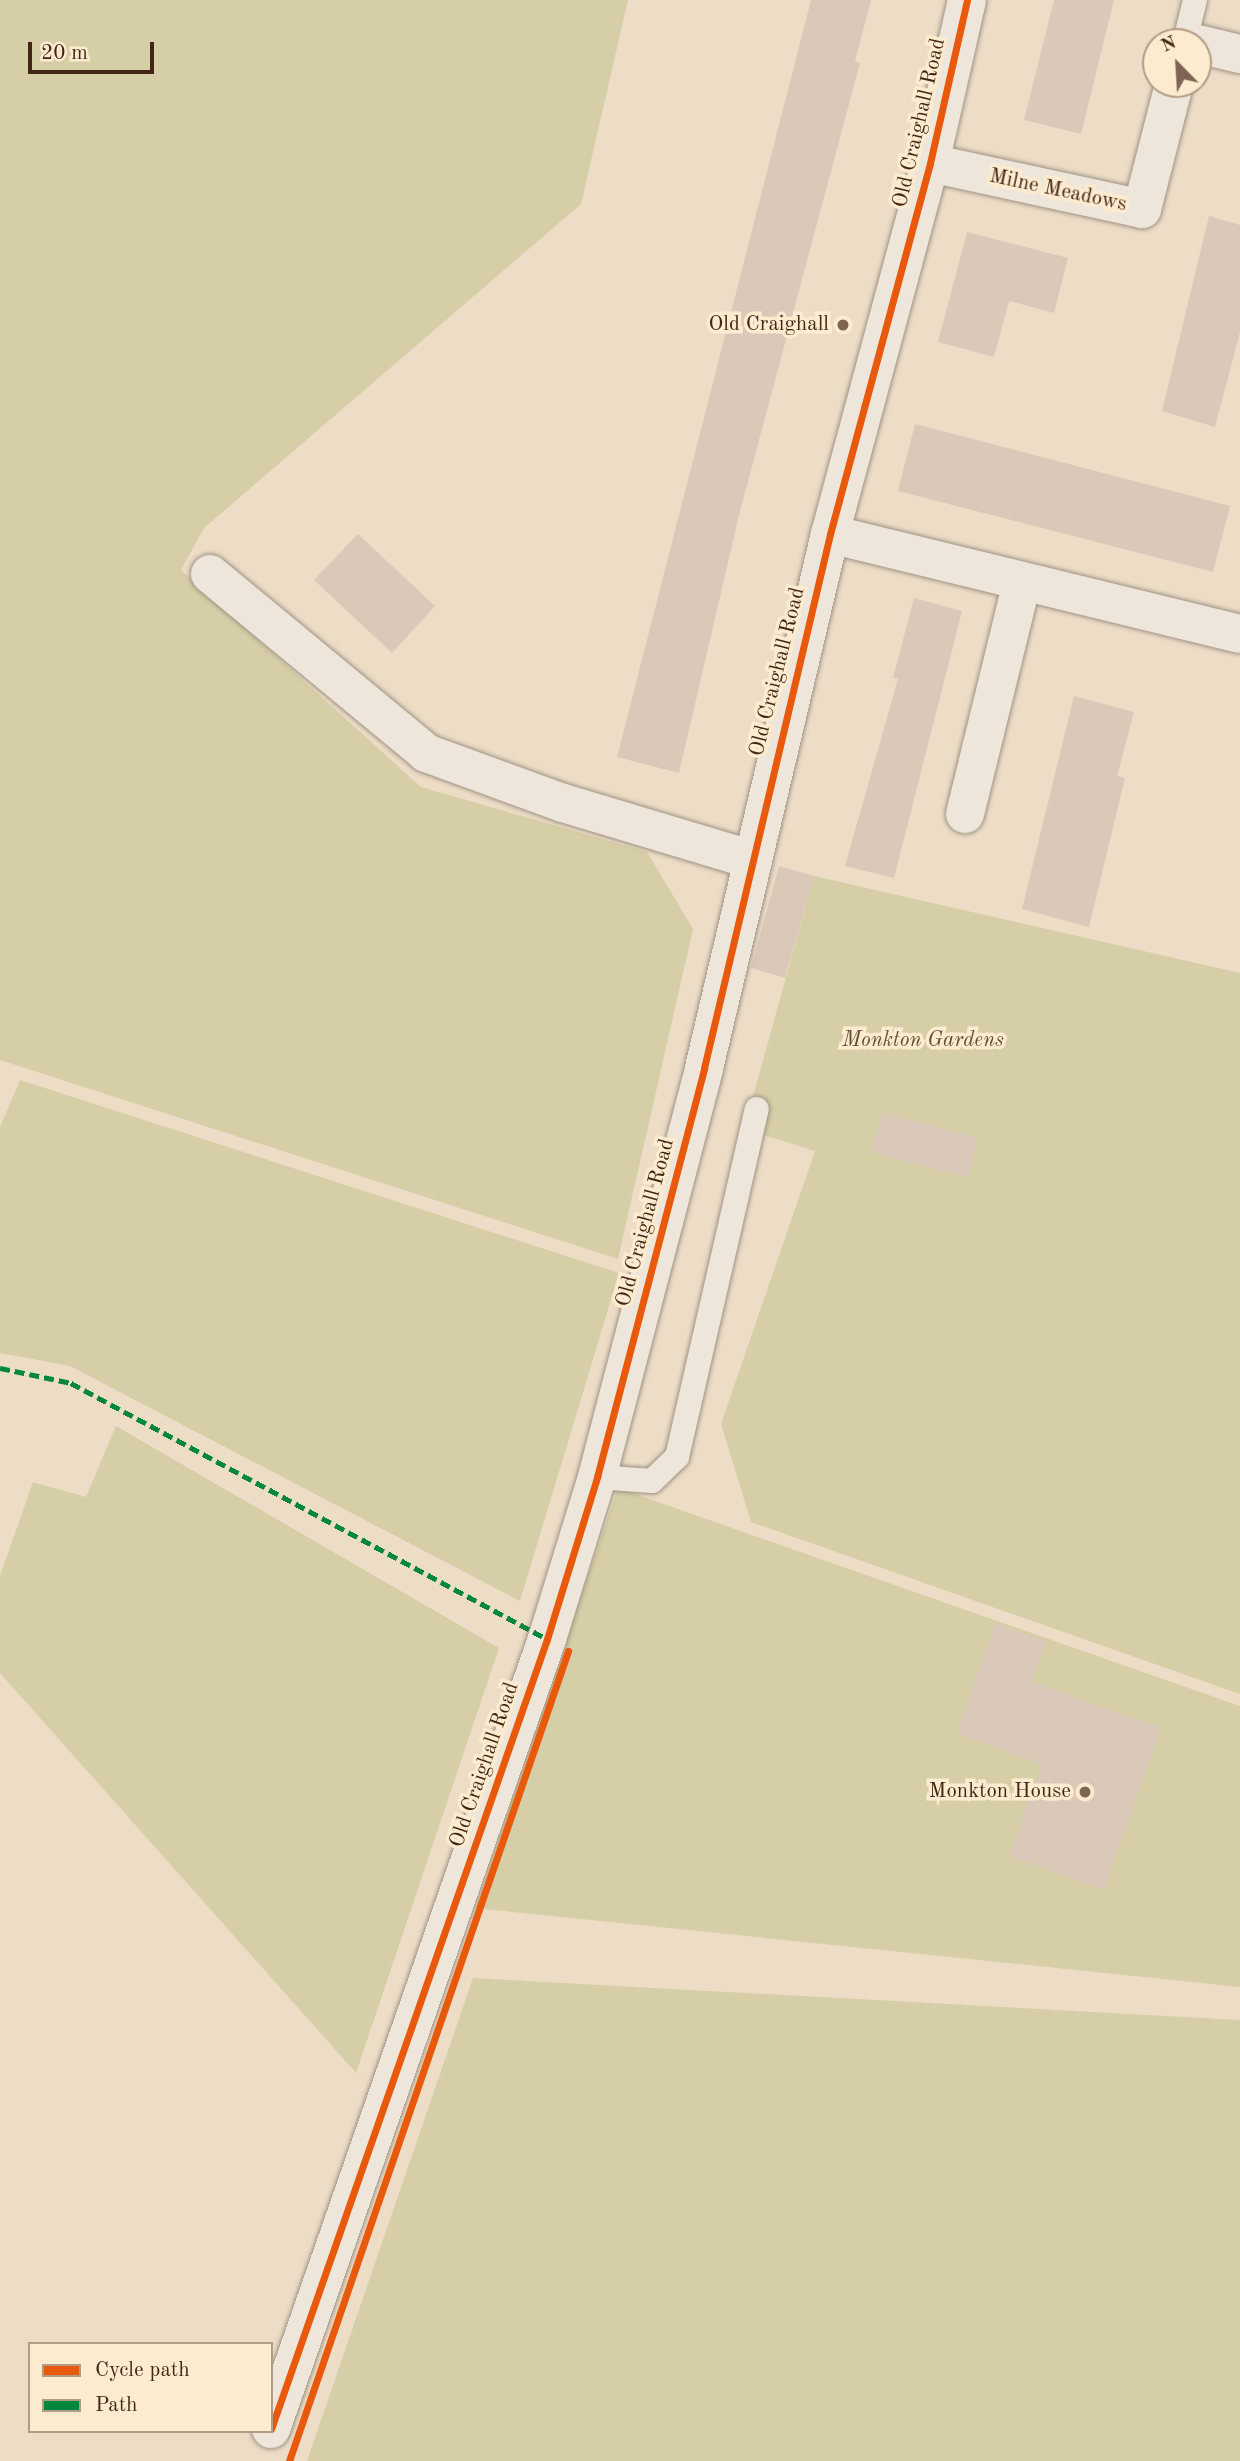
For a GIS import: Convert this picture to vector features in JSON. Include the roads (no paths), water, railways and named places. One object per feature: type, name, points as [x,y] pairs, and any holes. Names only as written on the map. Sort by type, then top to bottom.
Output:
[{"type":"main road","name":"Old Craighall Road","points":[[273,2424],[547,1640],[597,1477],[704,1068],[750,859],[830,534],[930,163],[967,0]]},
{"type":"main road","points":[[1212,47],[1240,54]]},
{"type":"main road","name":"Milne Meadows","points":[[930,163],[1142,209],[1170,98]]},
{"type":"main road","points":[[830,534],[1240,634]]},
{"type":"main road","points":[[210,574],[426,753],[563,803],[750,859]]},
{"type":"main road","points":[[965,814],[1022,582]]},
{"type":"main road","name":"Old Craighall Road","points":[[260,2461],[270,2433]]},
{"type":"lane","points":[[1191,28],[1195,0]]},
{"type":"lane","points":[[597,1477],[652,1481],[677,1457],[757,1109]]},
{"type":"place","name":"Old Craighall","points":[[843,325]]},
{"type":"place","name":"Monkton House","points":[[1085,1792]]},
{"type":"park label","name":"Monkton Gardens","points":[[923,1041]]}]
